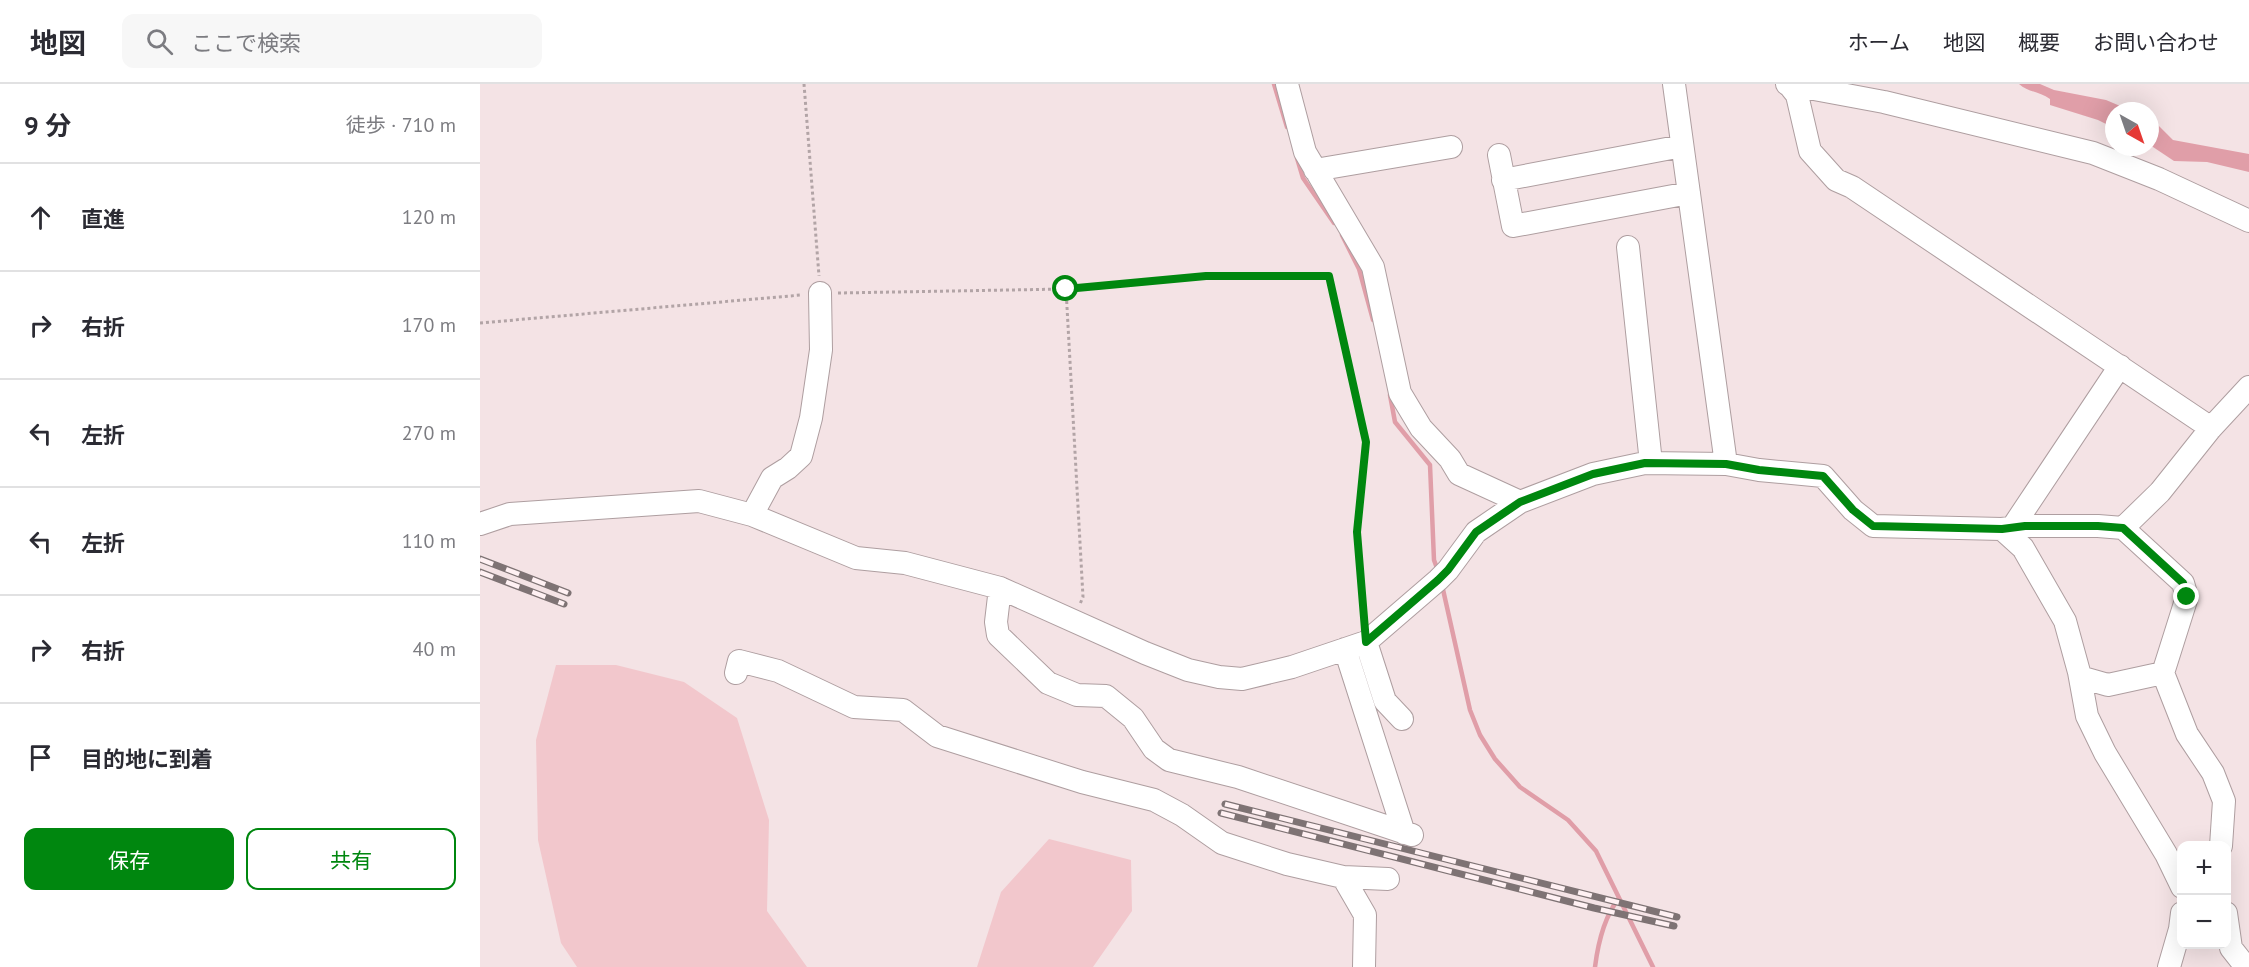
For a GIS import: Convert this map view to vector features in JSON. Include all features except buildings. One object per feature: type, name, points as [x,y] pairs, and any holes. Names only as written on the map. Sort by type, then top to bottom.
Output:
[{"type":"street","points":[[1287,84],[1305,152],[1373,267],[1400,393],[1421,428],[1450,459],[1459,474],[1520,502]]},
{"type":"street","points":[[1674,84],[1726,464]]},
{"type":"street","points":[[1788,84],[1884,102],[2093,153],[2159,178],[2249,221]]},
{"type":"street","points":[[1788,84],[1797,94],[1810,151],[1836,180],[1852,187],[2211,428]]},
{"type":"street","points":[[1503,180],[1682,146]]},
{"type":"street","points":[[1315,170],[1450,147]]},
{"type":"street","points":[[1499,156],[1513,226],[1689,194]]},
{"type":"street","points":[[1628,247],[1651,463]]},
{"type":"street","points":[[752,515],[772,478],[801,456],[811,418],[821,350],[820,293]]},
{"type":"street","points":[[2007,528],[2120,366]]},
{"type":"street","points":[[2123,528],[2160,492],[2211,428],[2249,387]]},
{"type":"street","points":[[480,524],[510,514],[699,501],[752,515],[855,558],[905,562],[1000,588],[1188,670],[1242,679],[1293,667],[1355,645],[1443,575],[1476,532],[1520,502],[1593,474],[1651,463],[1726,464],[1759,470],[1823,476],[1853,510],[1873,526],[2123,528],[2183,583],[2187,597],[2163,673],[2187,734],[2213,773],[2224,801],[2221,841]]},
{"type":"street","points":[[2007,528],[2023,548],[2065,621],[2080,677],[2087,716],[2105,753],[2166,854],[2177,878]]},
{"type":"street","points":[[1000,588],[996,622],[998,635],[1048,683],[1077,695],[1106,696],[1133,718],[1154,749],[1169,760],[1238,777],[1408,834],[1355,645]]},
{"type":"street","points":[[1355,645],[1385,701],[1402,719]]},
{"type":"street","points":[[736,673],[739,661],[778,671],[854,707],[903,711],[937,736],[1082,782],[1154,800],[1182,815],[1222,843],[1287,864],[1343,877],[1388,879]]},
{"type":"street","points":[[2080,677],[2108,685],[2163,673]]},
{"type":"street","points":[[1343,877],[1365,915],[1364,967]]},
{"type":"street","points":[[2169,967],[2177,939]]},
{"type":"street","points":[[2231,948],[2246,967]]},
{"type":"path","points":[[804,84],[820,293]]},
{"type":"path","points":[[480,323],[820,293],[1066,289],[1206,276],[1329,276],[1366,442],[1357,532],[1355,645]]},
{"type":"path","points":[[1066,289],[1083,597],[1074,622]]},
{"type":"shaded area","points":[[2019,84],[2040,84],[2054,90],[2111,102],[2105,102],[2105,124],[2050,105],[2050,99]]},
{"type":"shaded area","points":[[2159,126],[2173,140],[2249,154],[2249,172],[2207,162],[2174,161],[2159,151]]},
{"type":"shaded area","points":[[556,665],[616,665],[684,682],[737,718],[769,820],[767,911],[807,967],[577,967],[561,943],[538,840],[536,740]]},
{"type":"shaded area","points":[[1049,839],[1131,860],[1132,911],[1093,967],[977,967],[1001,892]]},
{"type":"waterway","points":[[1274,84],[1287,127]]},
{"type":"waterway","points":[[1297,158],[1303,178],[1334,223]]},
{"type":"waterway","points":[[1342,235],[1359,269],[1373,320]]},
{"type":"waterway","points":[[1390,395],[1395,422],[1430,465],[1434,560],[1438,571]]},
{"type":"waterway","points":[[1442,585],[1470,710],[1480,735],[1495,759],[1520,787],[1568,820],[1596,851],[1653,967]]},
{"type":"waterway","points":[[1595,967],[1602,931],[1609,913],[1619,898]]},
{"type":"railway","points":[[480,559],[568,593]]},
{"type":"railway","points":[[480,572],[564,604]]},
{"type":"railway","points":[[1225,804],[1677,917]]},
{"type":"railway","points":[[1221,813],[1594,908],[1674,926]]},
{"type":"route","points":[[1066,289],[1206,276],[1329,276],[1366,442],[1357,532],[1366,642],[1438,580],[1476,532],[1520,502],[1593,474],[1645,463],[1726,464],[1759,470],[1823,476],[1853,510],[1873,526],[2002,529],[2025,526],[2123,528],[2183,583],[2187,597]]}]
